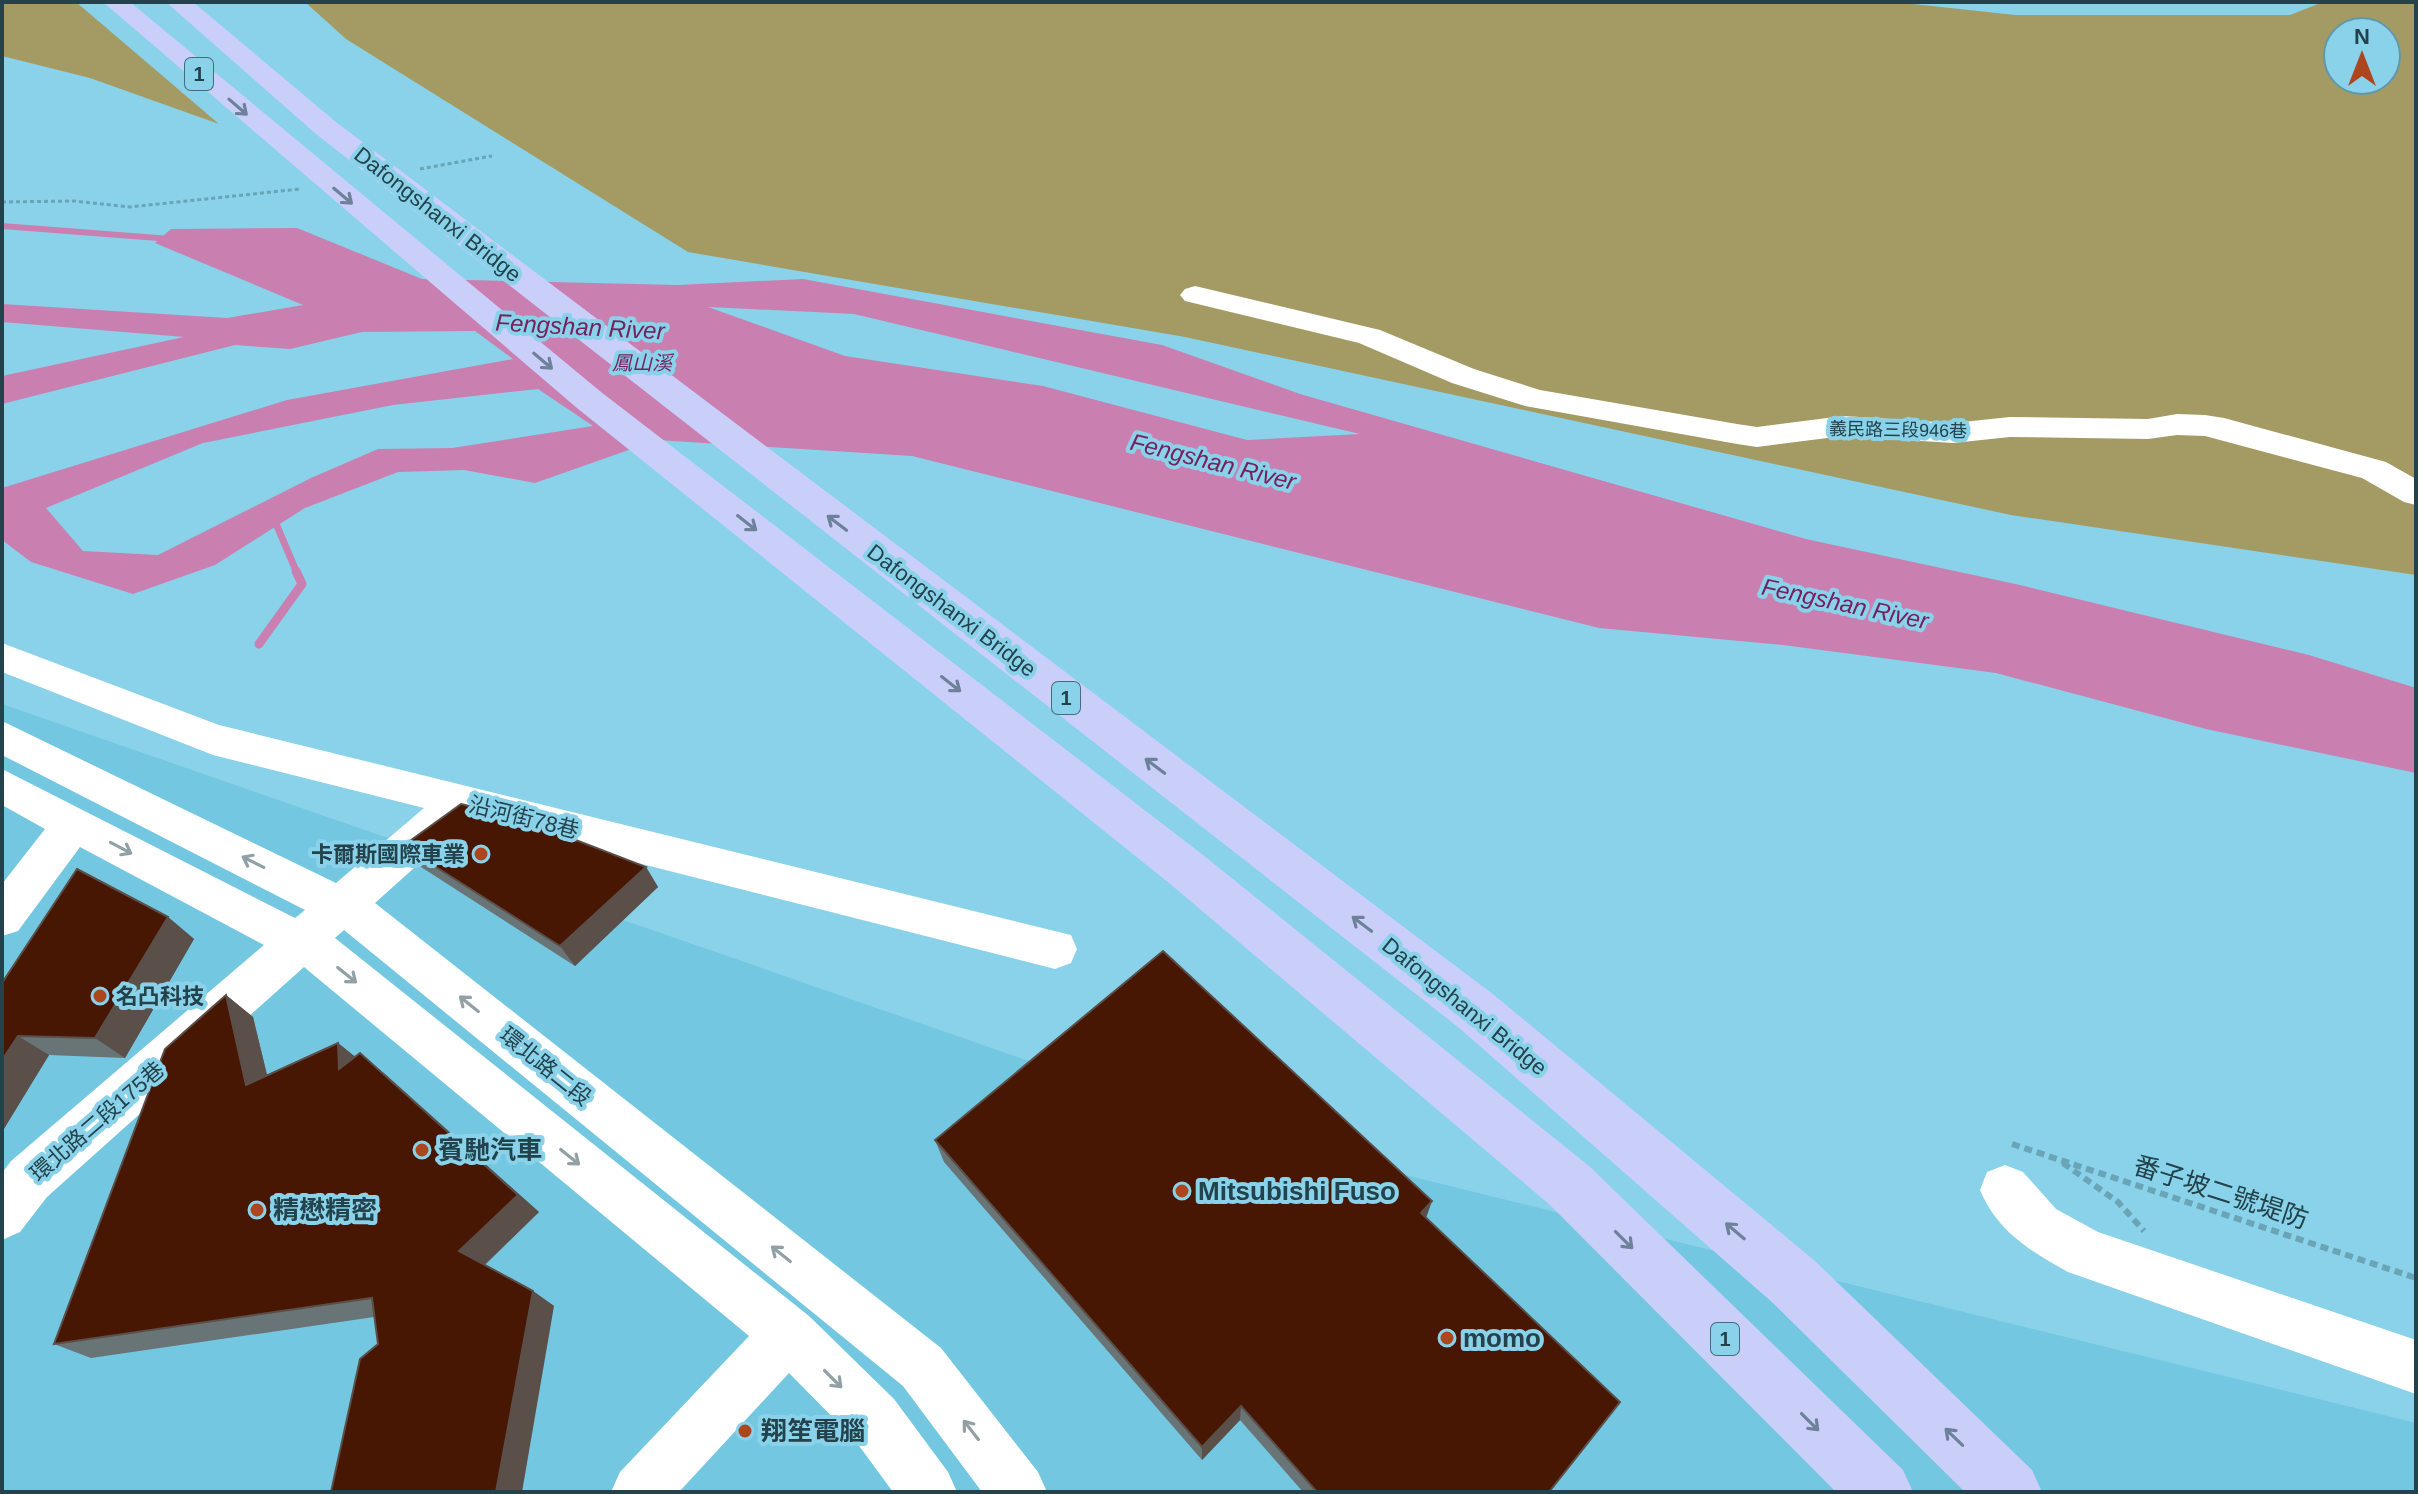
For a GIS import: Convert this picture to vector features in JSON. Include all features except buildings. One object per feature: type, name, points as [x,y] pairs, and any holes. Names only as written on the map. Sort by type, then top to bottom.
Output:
[{"type":"highway","name":"Dafongshanxi Bridge","points":[[115,2],[589,400],[1186,869],[1569,1185],[1881,1492]]},
{"type":"highway","name":"Dafongshanxi Bridge","points":[[178,2],[326,128],[1476,1011],[1794,1282],[2010,1492]]},
{"type":"street","name":"義民路三段946巷","points":[[1195,295],[1369,336],[1463,376],[1536,399],[1737,434],[1757,437],[1843,426],[1953,433],[2010,427],[2148,429],[2170,423],[2204,425],[2374,470],[2416,494]]},
{"type":"street","name":"沿河街78巷","points":[[2,657],[213,739],[1055,949]]},
{"type":"street","name":"環北路二段","points":[[2,737],[358,915],[922,1367],[1018,1492]]},
{"type":"street","points":[[2,786],[322,954],[790,1335],[874,1419],[928,1492]]},
{"type":"street","name":"環北路二段175巷","points":[[2,1214],[29,1179],[460,802]]},
{"type":"street","points":[[2,917],[74,823]]},
{"type":"street","points":[[2009,1167],[2038,1227],[2086,1254],[2416,1367]]},
{"type":"street","points":[[640,1492],[758,1364],[790,1335]]},
{"type":"path","points":[[2,202],[74,201],[130,207],[311,189]]},
{"type":"path","points":[[2058,1159],[2104,1192],[2138,1222],[2153,1247],[2155,1278]]},
{"type":"path","name":"番子坡二號堤防","points":[[2009,1167],[2058,1159],[2416,1278]]},
{"type":"shaded area","points":[[2,2],[76,2],[219,124],[90,78],[2,56]]},
{"type":"shaded area","points":[[305,2],[1895,2],[2015,15],[2290,15],[2323,2],[2416,2],[2416,575],[2011,515],[1185,337],[688,252],[346,39]]},
{"type":"shaded area","points":[[2,704],[1242,1135],[2416,1423],[2416,1492],[2,1492]]},
{"type":"water","name":"鳳山溪","points":[[297,228],[422,279],[678,285],[803,279],[1162,345],[1300,394],[1806,539],[2020,585],[2309,655],[2416,688],[2416,773],[2206,729],[1996,673],[1783,645],[1599,628],[912,456],[657,440],[535,483],[464,470],[398,472],[305,508],[215,565],[133,594],[31,562],[2,540],[2,488],[287,400],[513,359],[475,331],[362,332],[290,349],[235,345],[2,404],[2,376],[184,337],[2,322],[2,304],[227,318],[303,305],[155,243],[171,229]],"holes":[[[708,307],[854,314],[1360,434],[1247,440],[1043,386],[845,356]],[[538,389],[593,426],[452,448],[378,449],[311,478],[158,555],[83,551],[46,508],[203,443],[393,405]]]},
{"type":"waterway","points":[[2,226],[171,239]]},
{"type":"waterway","points":[[277,526],[297,573]]},
{"type":"waterway","points":[[259,644],[302,584],[296,571]]},
{"type":"place","name":"卡爾斯國際車業","points":[[481,854]]},
{"type":"place","name":"名凸科技","points":[[100,996]]},
{"type":"place","name":"賓馳汽車","points":[[422,1150]]},
{"type":"place","name":"Mitsubishi Fuso","points":[[1182,1191]]},
{"type":"place","name":"精懋精密","points":[[257,1210]]},
{"type":"place","name":"momo","points":[[1447,1338]]},
{"type":"place","name":"翔笙電腦","points":[[745,1431]]},
{"type":"water label","name":"Fengshan River","points":[[580,327]]},
{"type":"water label","name":"Fengshan River","points":[[1213,462]]},
{"type":"water label","name":"Fengshan River","points":[[1845,604]]}]
